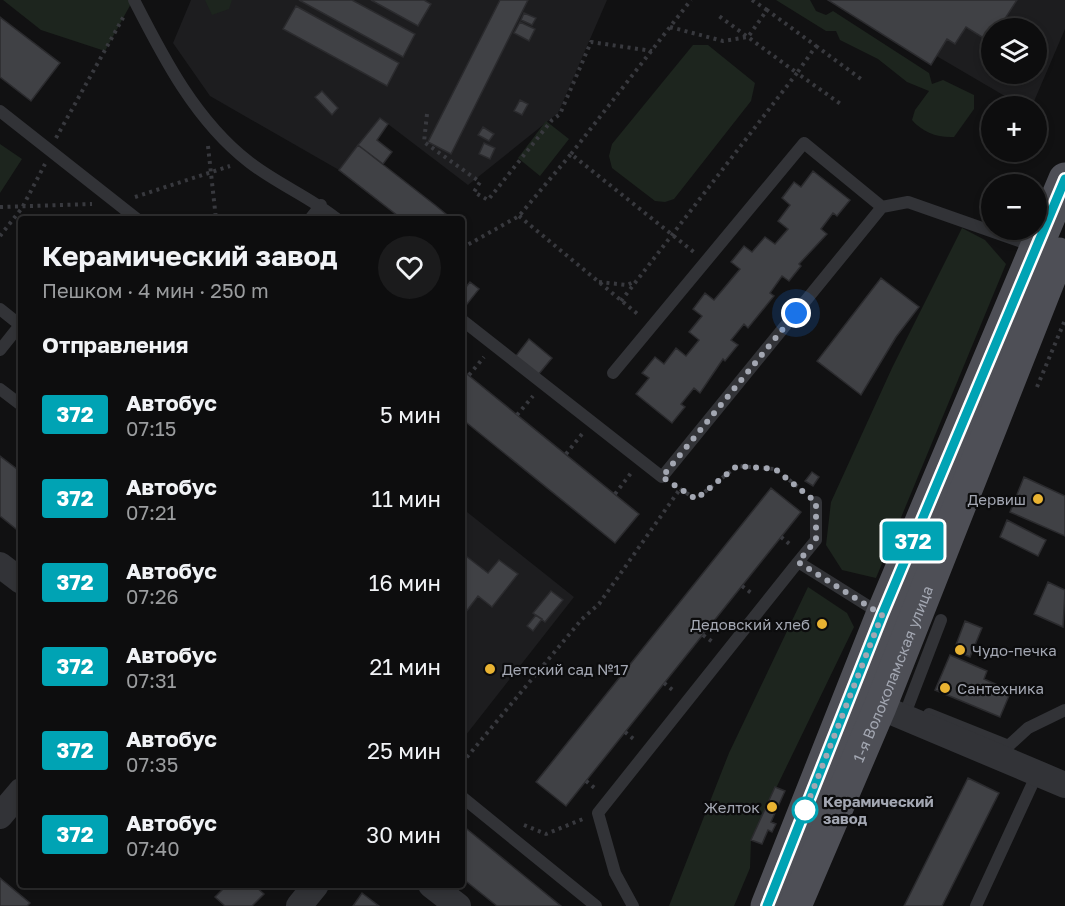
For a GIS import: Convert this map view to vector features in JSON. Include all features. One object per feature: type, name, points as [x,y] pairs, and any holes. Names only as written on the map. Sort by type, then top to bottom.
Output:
[{"type":"main road","name":"1-я Волоколамская улица","points":[[795,906],[890,703],[1051,243],[1065,179]]},
{"type":"main road","name":"1-я Волоколамская улица","points":[[767,906],[882,615],[1051,243]]},
{"type":"street","points":[[0,565],[18,579]]},
{"type":"street","points":[[890,703],[1003,752],[1037,774],[1065,785]]},
{"type":"street","points":[[0,816],[18,795]]},
{"type":"street","points":[[299,906],[314,888]]},
{"type":"street","points":[[435,888],[458,906]]},
{"type":"lane","points":[[130,5],[188,98],[235,150],[251,164],[321,206],[333,216]]},
{"type":"lane","points":[[0,111],[133,216]]},
{"type":"lane","points":[[613,373],[804,143],[882,207]]},
{"type":"lane","points":[[465,322],[662,477],[882,207],[908,202],[1051,243]]},
{"type":"lane","points":[[313,216],[321,206]]},
{"type":"lane","points":[[0,309],[18,323]]},
{"type":"lane","points":[[0,350],[18,328]]},
{"type":"lane","points":[[0,388],[18,403]]},
{"type":"lane","points":[[633,906],[615,873],[598,813],[816,540],[816,502]]},
{"type":"lane","points":[[798,562],[882,615]]},
{"type":"lane","points":[[890,703],[941,620]]},
{"type":"lane","points":[[1003,752],[1028,728],[1065,710]]},
{"type":"lane","points":[[976,906],[1037,774]]},
{"type":"lane","points":[[465,799],[596,906]]},
{"type":"path","points":[[465,246],[519,216],[571,154],[691,0]]},
{"type":"path","points":[[752,0],[861,79]]},
{"type":"path","points":[[0,236],[22,208],[41,176],[50,151],[130,5]]},
{"type":"path","points":[[670,27],[723,41],[748,37],[767,10]]},
{"type":"path","points":[[719,16],[842,105]]},
{"type":"path","points":[[428,114],[424,142],[480,182],[474,192],[488,200],[552,120],[560,114],[591,42],[652,51]]},
{"type":"path","points":[[621,301],[816,46]]},
{"type":"path","points":[[200,111],[207,138],[216,216]]},
{"type":"path","points":[[571,154],[706,261]]},
{"type":"path","points":[[0,207],[22,208],[116,202],[238,163],[251,164]]},
{"type":"path","points":[[519,216],[652,326]]},
{"type":"path","points":[[598,282],[627,285],[637,281]]},
{"type":"path","points":[[1034,397],[1065,320]]},
{"type":"path","points":[[469,375],[494,345]]},
{"type":"path","points":[[517,415],[543,384]]},
{"type":"path","points":[[566,454],[592,422]]},
{"type":"path","points":[[615,494],[641,461]]},
{"type":"path","points":[[662,477],[696,499],[737,466],[775,469],[816,502]]},
{"type":"path","points":[[465,759],[582,619],[599,604],[680,489]]},
{"type":"path","points":[[514,821],[546,834],[598,813]]},
{"type":"shaded area","points":[[3,0],[133,0],[105,51],[41,30]]},
{"type":"shaded area","points":[[191,0],[607,0],[558,113],[468,185],[380,118],[339,170],[210,96],[173,43]]},
{"type":"shaded area","points":[[205,0],[232,0],[229,9],[212,15]]},
{"type":"shaded area","points":[[776,0],[810,0],[816,11],[826,15],[833,11],[929,73],[932,84],[943,80],[974,95],[974,109],[954,137],[925,131],[912,120],[915,110],[929,91],[907,82],[878,59],[840,40],[836,31],[826,31]]},
{"type":"shaded area","points":[[841,0],[1065,0],[1065,29],[1047,71],[1047,18],[981,18],[981,82]]},
{"type":"shaded area","points":[[693,45],[708,45],[755,83],[751,101],[674,199],[665,202],[655,201],[612,168],[609,156],[612,144]]},
{"type":"shaded area","points":[[984,84],[1041,84],[1036,96],[1005,96]]},
{"type":"shaded area","points":[[546,121],[569,139],[540,176],[518,158]]},
{"type":"shaded area","points":[[0,144],[22,159],[0,193]]},
{"type":"shaded area","points":[[962,228],[981,240],[985,240],[1006,264],[876,578],[842,570],[826,545],[831,502],[892,368]]},
{"type":"shaded area","name":"Детский сад №17","points":[[465,510],[574,597],[465,736]]},
{"type":"shaded area","points":[[808,587],[847,613],[854,627],[751,840],[750,868],[734,906],[669,906],[729,753]]},
{"type":"building","points":[[299,0],[352,0],[415,34],[403,57]]},
{"type":"building","points":[[371,0],[424,0],[431,4],[418,26]]},
{"type":"building","points":[[500,0],[528,0],[451,154],[428,142]]},
{"type":"building","points":[[828,0],[1017,0],[1005,18],[981,18],[981,36],[966,27],[955,44],[947,39],[931,65]]},
{"type":"building","points":[[296,6],[399,63],[387,86],[283,29]]},
{"type":"building","points":[[524,13],[536,18],[532,25],[521,20]]},
{"type":"building","points":[[0,17],[60,63],[31,101],[0,77]]},
{"type":"building","points":[[520,22],[535,29],[529,41],[514,33]]},
{"type":"building","points":[[322,91],[338,108],[332,115],[315,97]]},
{"type":"building","points":[[520,100],[528,104],[522,115],[514,111]]},
{"type":"building","points":[[380,118],[388,124],[377,140],[392,152],[383,164],[358,145]]},
{"type":"building","points":[[483,127],[494,134],[489,141],[478,135]]},
{"type":"building","points":[[484,143],[495,148],[490,159],[479,154]]},
{"type":"building","points":[[358,145],[448,216],[398,216],[339,170]]},
{"type":"building","points":[[813,171],[850,200],[837,216],[833,213],[821,229],[827,234],[799,264],[801,266],[789,281],[782,276],[770,293],[774,296],[748,328],[744,324],[731,340],[738,345],[725,361],[723,359],[700,393],[694,388],[681,404],[685,407],[672,423],[636,394],[649,378],[642,373],[655,357],[664,364],[676,348],[686,356],[699,340],[689,332],[702,316],[693,309],[705,293],[714,300],[740,269],[731,262],[744,246],[752,252],[765,237],[775,244],[788,229],[778,221],[790,205],[782,198],[794,182],[801,187]]},
{"type":"building","points":[[881,278],[919,307],[896,337],[861,395],[817,361]]},
{"type":"building","points":[[470,282],[479,289],[467,304],[465,302],[465,288]]},
{"type":"building","points":[[529,339],[552,358],[538,375],[515,357]]},
{"type":"building","points":[[465,372],[639,514],[615,543],[465,421]]},
{"type":"building","points":[[0,456],[18,470],[18,531],[0,516]]},
{"type":"building","points":[[812,472],[819,477],[813,486],[805,481]]},
{"type":"building","points":[[1024,477],[1065,496],[1065,536],[1010,512]]},
{"type":"building","points":[[771,488],[801,512],[566,806],[536,782]]},
{"type":"building","points":[[1007,520],[1046,540],[1038,556],[1000,537]]},
{"type":"building","points":[[465,555],[488,573],[499,560],[518,574],[492,607],[478,596],[465,613]]},
{"type":"building","points":[[1048,582],[1065,590],[1063,627],[1034,614]]},
{"type":"building","points":[[551,591],[563,600],[545,622],[533,613]]},
{"type":"building","points":[[536,615],[542,619],[533,631],[527,626]]},
{"type":"building","points":[[965,621],[982,628],[970,657],[954,650]]},
{"type":"building","points":[[950,655],[987,671],[984,679],[1011,691],[1000,717],[935,690]]},
{"type":"building","points":[[968,778],[999,793],[942,906],[904,906]]},
{"type":"building","name":"Желток","points":[[775,787],[785,791],[771,822],[776,824],[772,832],[768,830],[762,844],[751,840]]},
{"type":"building","points":[[465,827],[561,906],[497,906],[465,880]]},
{"type":"building","points":[[0,878],[30,903],[27,906],[0,906]]},
{"type":"building","points":[[224,888],[257,888],[264,894],[252,906],[225,906],[215,897]]},
{"type":"building","points":[[362,893],[379,906],[353,906]]},
{"type":"bus line","name":"372","points":[[767,906],[882,615],[1038,248],[1065,179]]},
{"type":"place","name":"Дервиш","points":[[1038,499]]},
{"type":"place","name":"Дедовский хлеб","points":[[822,624]]},
{"type":"place","name":"Чудо-печка","points":[[960,650]]},
{"type":"place","name":"Детский сад №17","points":[[490,669]]},
{"type":"place","name":"Сантехника","points":[[945,688]]},
{"type":"place","name":"Желток","points":[[772,807]]},
{"type":"place","name":"Керамический завод","points":[[805,810]]},
{"type":"route","points":[[796,313],[662,477],[696,499],[737,466],[775,469],[816,502],[816,540],[798,562],[882,615],[805,810]]}]
